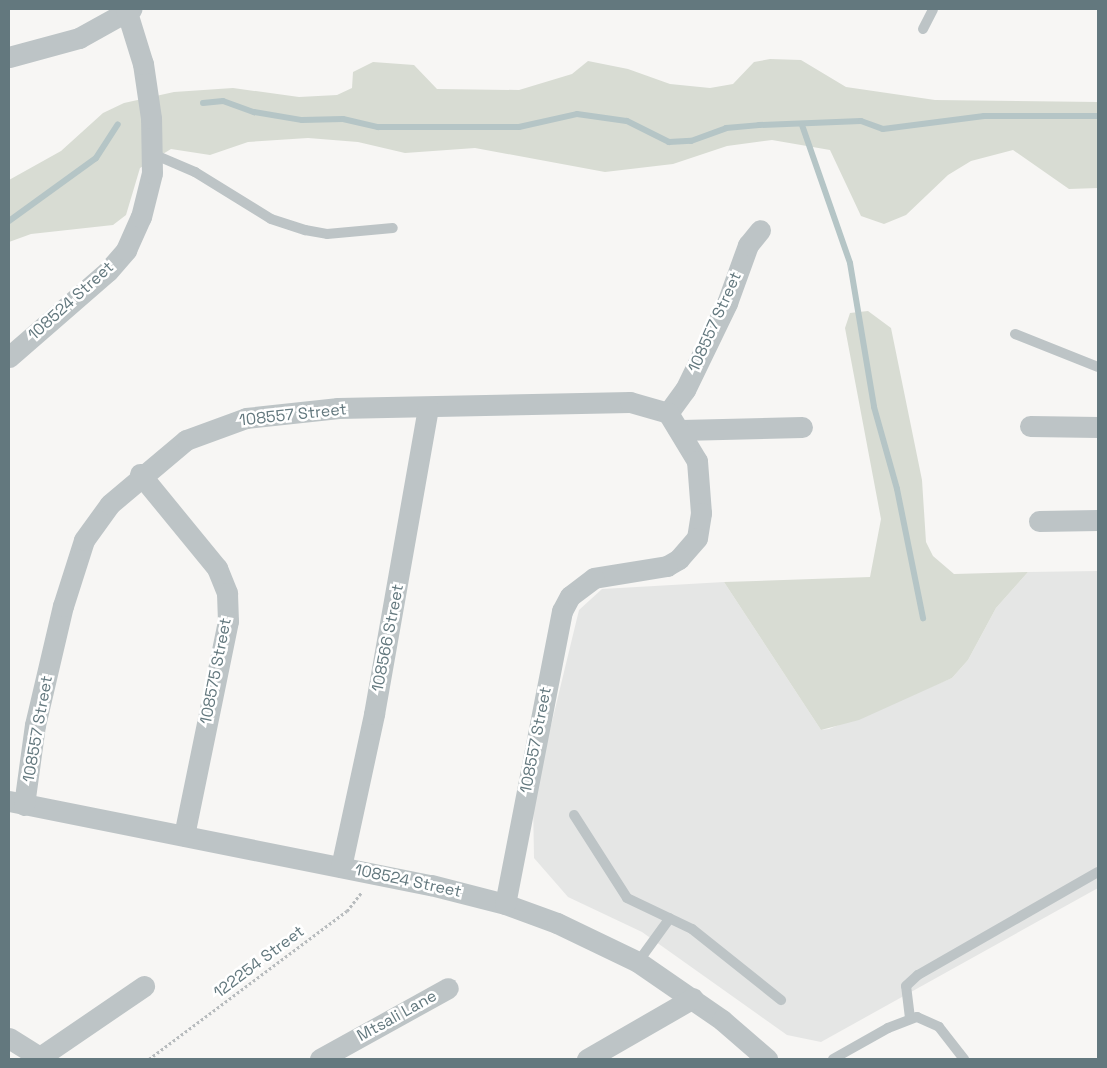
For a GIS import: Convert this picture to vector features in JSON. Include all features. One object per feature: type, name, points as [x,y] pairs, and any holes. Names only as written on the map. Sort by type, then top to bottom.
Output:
[{"type":"street","points":[[9,57],[79,38],[128,9]]},
{"type":"street","name":"108524 Street","points":[[9,357],[126,250],[148,195],[152,154],[143,64],[128,9]]},
{"type":"street","name":"108557 Street","points":[[668,413],[686,390],[727,303],[748,245],[760,230]]},
{"type":"street","name":"108557 Street","points":[[17,803],[73,570],[96,521],[140,474],[186,440],[246,418],[338,408],[428,408],[630,402],[668,413],[681,430],[699,476],[701,513],[697,538],[667,566],[594,578],[570,596],[560,620],[505,904]]},
{"type":"street","name":"108566 Street","points":[[340,867],[374,714],[428,408]]},
{"type":"street","points":[[681,430],[802,426]]},
{"type":"street","points":[[1030,426],[1098,427]]},
{"type":"street","name":"108575 Street","points":[[140,474],[217,568],[227,594],[228,620],[184,836]]},
{"type":"street","points":[[1039,521],[1098,520]]},
{"type":"street","name":"108524 Street","points":[[17,803],[340,867],[505,904],[557,922],[638,962],[693,998],[766,1059]]},
{"type":"street","points":[[9,1038],[41,1058],[144,986]]},
{"type":"street","name":"Mtsali Lane","points":[[320,1059],[448,988]]},
{"type":"street","points":[[587,1059],[693,998]]},
{"type":"lane","points":[[923,30],[933,9]]},
{"type":"lane","points":[[152,154],[195,172],[271,218],[305,230],[335,234],[393,228]]},
{"type":"lane","points":[[1015,334],[1098,367]]},
{"type":"lane","points":[[574,815],[621,892],[710,942],[781,1000]]},
{"type":"lane","points":[[910,1018],[906,986],[918,974],[1098,872]]},
{"type":"lane","points":[[638,962],[670,918]]},
{"type":"lane","points":[[833,1059],[910,1018],[928,1020],[957,1048],[964,1059]]},
{"type":"path","name":"122254 Street","points":[[150,1059],[348,912],[374,875]]},
{"type":"shaded area","points":[[770,59],[801,60],[846,87],[935,100],[1098,102],[1098,188],[1069,189],[1013,150],[971,161],[948,175],[906,215],[884,224],[861,216],[830,150],[772,140],[727,146],[673,164],[605,172],[475,148],[405,153],[358,142],[308,138],[248,142],[210,155],[171,149],[140,168],[126,215],[113,225],[31,234],[9,242],[9,180],[61,151],[103,113],[124,103],[174,92],[233,88],[299,97],[337,95],[352,88],[353,72],[373,62],[414,65],[437,89],[519,90],[572,74],[588,61],[628,69],[670,84],[710,88],[733,84],[754,62]]},
{"type":"shaded area","points":[[868,311],[891,328],[922,480],[926,542],[933,556],[954,574],[1028,572],[996,608],[968,660],[952,678],[859,720],[821,730],[724,582],[870,577],[881,519],[845,328],[850,313]]},
{"type":"shaded area","points":[[1098,571],[1098,888],[821,1042],[787,1035],[642,932],[568,897],[534,858],[533,800],[579,610],[602,589],[724,582],[821,730],[829,729],[952,678],[968,660],[996,608],[1028,572]]},
{"type":"waterway","points":[[203,103],[223,101],[254,112],[302,120],[343,119],[378,127],[519,127],[577,114],[627,121],[669,142],[691,141],[726,128],[759,125],[861,121],[883,129],[984,116],[1098,116]]},
{"type":"waterway","points":[[9,221],[96,158],[118,124]]},
{"type":"waterway","points":[[802,125],[850,263],[874,407],[897,489],[923,618]]}]
